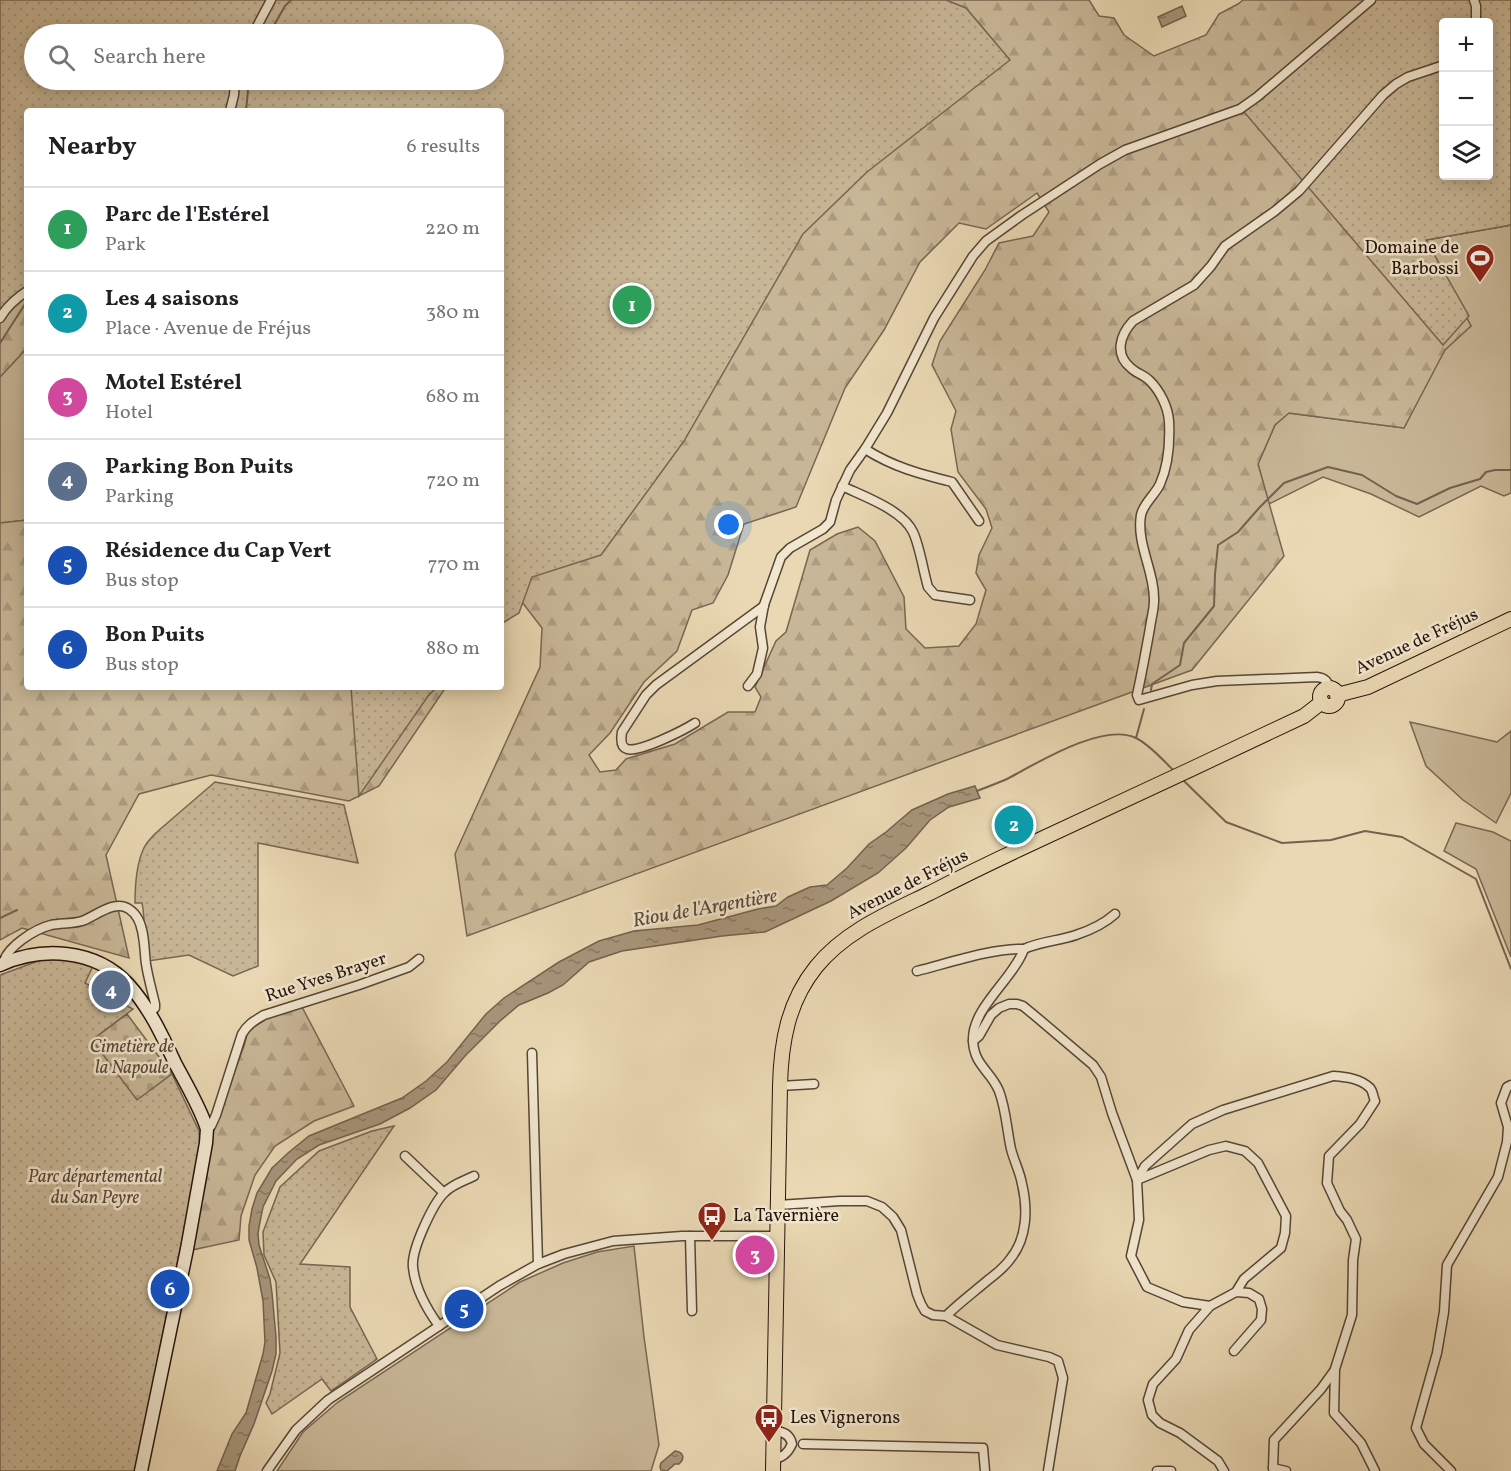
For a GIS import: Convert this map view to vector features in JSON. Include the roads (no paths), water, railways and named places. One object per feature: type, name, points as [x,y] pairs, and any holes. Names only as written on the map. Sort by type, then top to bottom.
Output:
[{"type":"main road","name":"Avenue de Fréjus","points":[[773,1465],[780,1086],[783,1041],[789,1016],[808,978],[817,966],[849,936],[888,913],[1304,716],[1322,702],[1320,695],[1325,689],[1333,692],[1368,687],[1511,619]]},
{"type":"main road","points":[[1,964],[16,958],[42,953],[69,954],[92,960],[109,968],[122,978],[150,1013],[207,1129],[187,1249],[141,1471]]},
{"type":"street","points":[[258,24],[271,0]]},
{"type":"street","points":[[748,686],[757,674],[763,648],[760,627],[764,605],[781,557],[790,548],[823,529],[830,522],[836,500],[850,470],[887,413],[934,318],[962,272],[986,241],[1051,196],[1125,150],[1240,109],[1371,0]]},
{"type":"street","points":[[1474,0],[1476,18]]},
{"type":"street","points":[[1333,692],[1326,680],[1317,677],[1217,681],[1192,685],[1139,700],[1137,695],[1155,601],[1153,582],[1142,541],[1141,514],[1160,485],[1165,469],[1169,428],[1168,415],[1161,395],[1149,380],[1131,368],[1122,358],[1121,339],[1126,328],[1133,321],[1194,285],[1225,246],[1299,191],[1383,95],[1408,77],[1439,66]]},
{"type":"street","points":[[231,108],[234,90]]},
{"type":"street","points":[[0,318],[16,298],[24,293]]},
{"type":"street","points":[[865,448],[896,467],[952,482],[979,521]]},
{"type":"street","points":[[842,486],[896,512],[907,522],[913,532],[930,591],[935,595],[970,600]]},
{"type":"street","points":[[695,723],[679,733],[632,749],[623,746],[620,739],[622,732],[646,695],[656,685],[764,605]]},
{"type":"street","points":[[1,964],[4,957],[18,943],[39,928],[85,920],[121,905],[137,917],[141,927],[154,1004],[150,1013]]},
{"type":"street","points":[[917,971],[1075,936],[1105,923],[1115,914]]},
{"type":"street","points":[[946,1316],[1011,1258],[1022,1239],[1026,1203],[1011,1151],[1000,1093],[994,1080],[976,1056],[973,1041],[976,1022],[1020,959],[1024,949]]},
{"type":"street","name":"Rue Yves Brayer","points":[[207,1129],[216,1115],[242,1034],[264,1010],[409,968],[418,959]]},
{"type":"street","points":[[973,1041],[999,1008],[1009,1004],[1023,1006],[1093,1065],[1101,1077],[1137,1180],[1140,1220],[1131,1256],[1147,1287],[1183,1302],[1210,1306]]},
{"type":"street","points":[[532,1053],[538,1264]]},
{"type":"street","points":[[1137,1180],[1145,1166],[1192,1124],[1223,1110],[1333,1076],[1360,1081],[1371,1089],[1375,1101],[1360,1124],[1329,1156],[1327,1182],[1356,1239],[1353,1260],[1352,1315],[1335,1369],[1334,1413],[1361,1443],[1375,1471]]},
{"type":"street","points":[[780,1086],[814,1084]]},
{"type":"street","points":[[1451,1471],[1424,1444],[1416,1428],[1437,1353],[1444,1311],[1447,1265],[1498,1177],[1507,1142],[1508,1126],[1501,1103],[1507,1087],[1511,1085]]},
{"type":"street","points":[[1137,1180],[1209,1150],[1226,1146],[1245,1151],[1258,1163],[1286,1216],[1285,1233],[1281,1248],[1244,1279],[1236,1293]]},
{"type":"street","points":[[405,1156],[444,1192]]},
{"type":"street","points":[[439,1326],[421,1297],[412,1257],[431,1213],[444,1192],[474,1176]]},
{"type":"street","points":[[778,1205],[867,1201],[882,1207],[893,1217],[901,1230],[921,1304],[925,1311],[933,1315],[946,1316],[997,1345],[1058,1361],[1063,1378],[1048,1471]]},
{"type":"street","points":[[690,1236],[692,1311]]},
{"type":"street","points":[[267,1471],[296,1430],[323,1404],[499,1286],[538,1264],[564,1254],[613,1241],[690,1236],[778,1236]]},
{"type":"street","points":[[1224,1471],[1218,1461],[1180,1432],[1160,1423],[1152,1414],[1148,1400],[1153,1384],[1176,1359],[1189,1330],[1210,1306],[1236,1293],[1249,1293],[1259,1299],[1262,1309],[1261,1320],[1234,1351]]},
{"type":"street","points":[[1286,1471],[1272,1469],[1274,1440],[1321,1389],[1335,1369]]},
{"type":"street","points":[[773,1431],[785,1433],[797,1444],[983,1448],[985,1471]]},
{"type":"street","points":[[773,1465],[797,1444]]},
{"type":"street","points":[[1157,1471],[1171,1471]]},
{"type":"water","points":[[1182,6],[1186,16],[1162,27],[1158,17]]},
{"type":"water","points":[[975,786],[980,798],[949,807],[930,820],[906,848],[878,873],[831,901],[765,932],[622,951],[589,962],[563,985],[519,1005],[465,1056],[436,1090],[410,1108],[380,1124],[319,1145],[297,1159],[276,1181],[263,1207],[258,1233],[272,1293],[276,1354],[272,1371],[235,1471],[217,1471],[232,1434],[246,1413],[265,1342],[263,1301],[249,1240],[252,1209],[257,1193],[272,1168],[288,1153],[309,1136],[402,1098],[447,1062],[486,1014],[504,998],[559,962],[599,941],[634,931],[698,925],[776,906],[788,897],[810,887],[827,885],[847,868],[869,844],[912,810],[948,794]]},
{"type":"water","points":[[675,1451],[682,1454],[681,1462],[667,1471],[661,1470],[661,1463]]},
{"type":"waterway","points":[[275,24],[291,0]]},
{"type":"waterway","points":[[246,108],[248,90]]},
{"type":"waterway","points":[[0,343],[24,306]]},
{"type":"waterway","points":[[1151,690],[1152,684],[1180,665],[1184,643],[1214,606],[1218,545],[1238,532],[1284,483],[1328,467],[1362,475],[1396,496],[1417,504],[1450,488],[1480,479],[1486,472],[1511,470]]},
{"type":"waterway","points":[[1136,738],[1144,709]]},
{"type":"waterway","name":"Riou de l'Argentière","points":[[977,791],[1007,779],[1070,746],[1106,735],[1136,738],[1152,749],[1174,771]]},
{"type":"waterway","name":"Riou de l'Argentière","points":[[1183,780],[1226,822],[1282,843],[1331,840],[1365,831],[1402,837],[1476,879],[1511,969]]},
{"type":"waterway","points":[[0,918],[17,910]]},
{"type":"place","name":"Domaine de Barbossi","points":[[1480,284]]},
{"type":"place","name":"Parc de l'Estérel","points":[[632,305]]},
{"type":"place","name":"Les 4 saisons","points":[[1014,825]]},
{"type":"place","name":"Parking Bon Puits","points":[[111,990]]},
{"type":"place","name":"La Tavernière","points":[[712,1242]]},
{"type":"place","name":"Motel Estérel","points":[[755,1255]]},
{"type":"place","name":"Bon Puits","points":[[170,1289]]},
{"type":"place","name":"Résidence du Cap Vert","points":[[464,1309]]},
{"type":"place","name":"Les Vignerons","points":[[769,1444]]},
{"type":"park label","name":"Cimetière de la Napoule","points":[[132,1057]]},
{"type":"park label","name":"Parc départemental du San Peyre","points":[[95,1187]]}]
